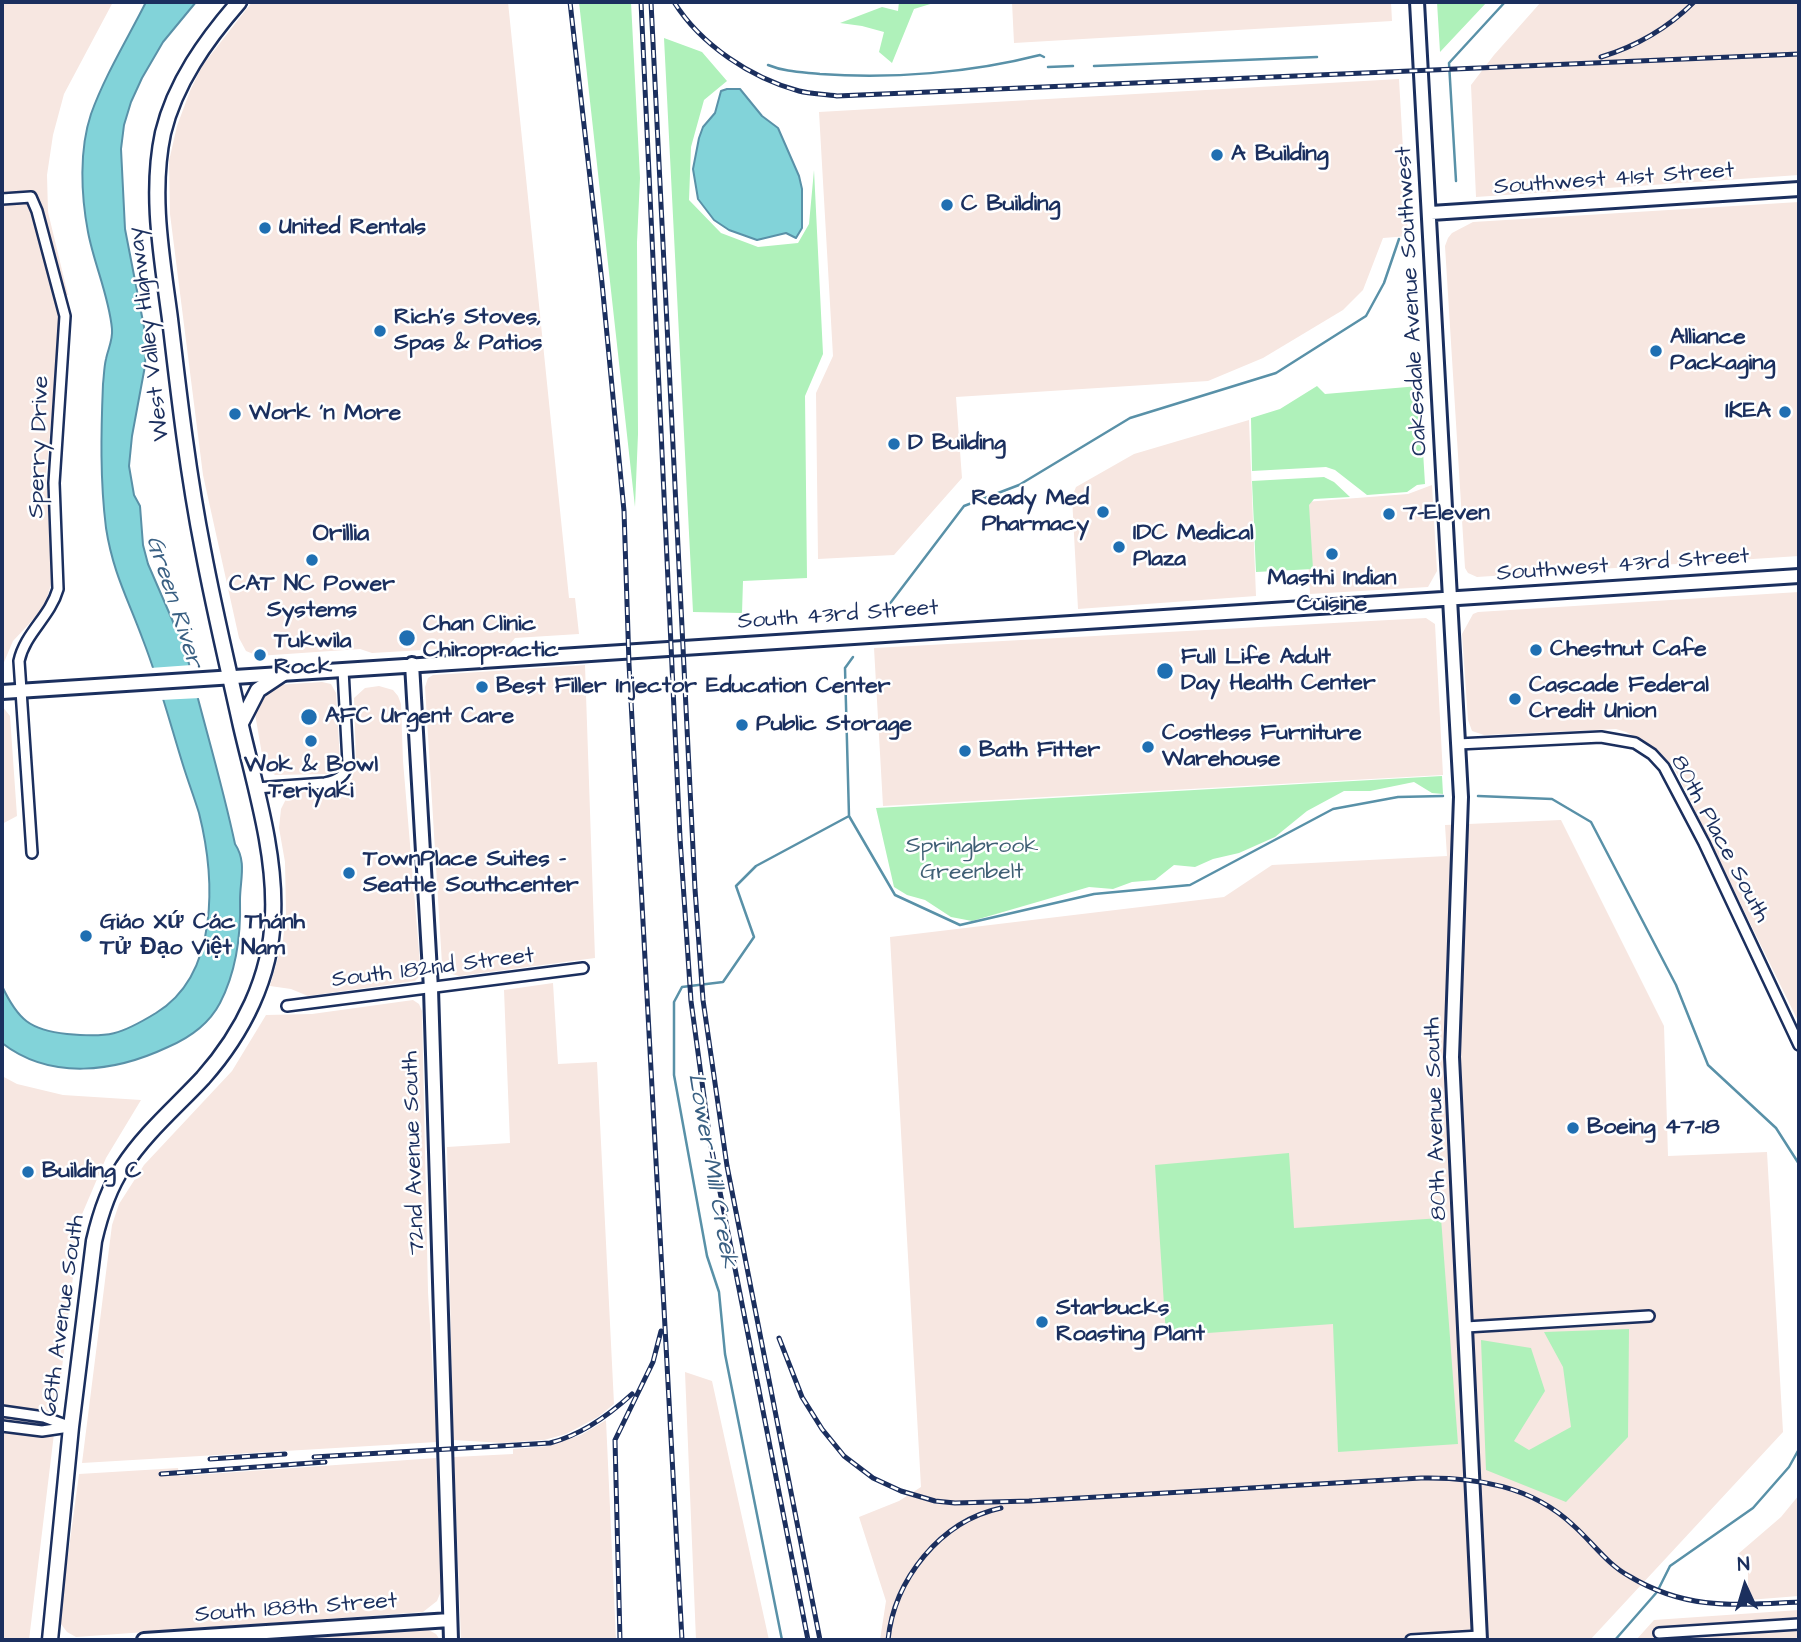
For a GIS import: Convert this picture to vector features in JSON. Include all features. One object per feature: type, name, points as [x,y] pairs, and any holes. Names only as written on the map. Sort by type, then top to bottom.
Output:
[{"type":"main road","name":"West Valley Highway","points":[[231,678],[202,548],[179,397],[162,256],[157,182],[164,131],[176,95],[197,56],[239,2]]},
{"type":"main road","points":[[241,724],[258,690],[282,674]]},
{"type":"main road","name":"68th Avenue South","points":[[50,1640],[71,1427],[94,1241],[107,1198],[121,1169],[140,1143],[229,1046],[248,1014],[260,985],[271,938],[273,915],[268,854],[231,678]]},
{"type":"street","name":"Oakesdale Avenue Southwest","points":[[1418,2],[1431,213],[1448,597]]},
{"type":"street","name":"Southwest 41st Street","points":[[1431,213],[1799,189]]},
{"type":"street","name":"Sperry Drive","points":[[2,199],[31,197],[63,304],[66,330],[54,483],[58,589],[54,604],[26,640],[19,661],[32,853]]},
{"type":"street","name":"Southwest 43rd Street","points":[[1448,597],[1799,576]]},
{"type":"street","name":"South 43rd Street","points":[[2,692],[1448,597]]},
{"type":"street","name":"80th Avenue South","points":[[1448,597],[1458,744],[1461,843],[1452,1057],[1480,1638]]},
{"type":"street","name":"72nd Avenue South","points":[[412,664],[431,989],[451,1640]]},
{"type":"street","points":[[256,788],[325,783],[344,775],[348,763],[343,670]]},
{"type":"street","name":"80th Place South","points":[[1458,744],[1601,737],[1635,743],[1652,754],[1664,766],[1704,843],[1799,1045]]},
{"type":"street","name":"South 182nd Street","points":[[287,1006],[583,968]]},
{"type":"street","points":[[1466,1327],[1649,1317]]},
{"type":"street","points":[[2,1411],[44,1417],[71,1427]]},
{"type":"street","points":[[2,1426],[42,1431],[71,1427]]},
{"type":"street","name":"South 188th Street","points":[[144,1640],[450,1620]]},
{"type":"street","points":[[1659,1633],[1799,1624]]},
{"type":"street","points":[[1411,1640],[1480,1638]]},
{"type":"shaded area","points":[[2,2],[113,2],[64,94],[53,135],[47,175],[48,212],[68,295],[53,296],[59,318],[59,337],[46,475],[52,581],[44,608],[13,641],[2,667]]},
{"type":"shaded area","points":[[252,2],[508,2],[569,598],[575,598],[579,634],[515,638],[509,645],[372,653],[360,649],[258,656],[246,651],[239,638],[203,475],[170,214],[169,161],[177,126],[202,66]]},
{"type":"shaded area","points":[[1012,2],[1391,2],[1392,21],[1014,43]]},
{"type":"shaded area","points":[[1541,2],[1799,2],[1799,175],[1476,197],[1471,85]]},
{"type":"shaded area","points":[[1399,79],[1408,236],[1383,238],[1363,290],[1343,310],[1263,358],[1208,381],[956,397],[962,478],[894,555],[818,559],[816,393],[833,356],[819,112]]},
{"type":"shaded area","points":[[1799,202],[1799,556],[1477,577],[1468,573],[1465,568],[1445,246],[1452,233],[1473,222]]},
{"type":"shaded area","points":[[1249,420],[1256,596],[1078,609],[1072,497],[1076,487],[1134,454]]},
{"type":"shaded area","points":[[1432,485],[1437,571],[1428,587],[1310,594],[1305,502],[1408,494]]},
{"type":"shaded area","points":[[1799,592],[1799,1023],[1673,766],[1655,748],[1616,729],[1484,735],[1472,731],[1468,720],[1462,634],[1473,614],[1478,612]]},
{"type":"shaded area","points":[[1426,618],[1435,624],[1443,775],[883,806],[874,648]]},
{"type":"shaded area","points":[[585,665],[595,958],[459,976],[452,974],[442,964],[425,687],[428,678],[433,675]]},
{"type":"shaded area","points":[[322,682],[331,684],[336,693],[340,761],[338,766],[328,774],[275,775],[264,766],[254,708],[260,695],[276,685]]},
{"type":"shaded area","name":"TownPlace Suites - Seattle Southcenter","points":[[379,686],[393,690],[401,704],[403,761],[421,975],[415,981],[308,996],[291,989],[270,986],[283,940],[286,913],[285,862],[279,828],[281,809],[289,793],[338,788],[352,779],[356,764],[354,698],[365,688]]},
{"type":"shaded area","points":[[2,706],[10,716],[17,816],[2,824]]},
{"type":"shaded area","points":[[1561,820],[1664,1026],[1668,1156],[1767,1152],[1783,1432],[1590,1640],[880,1640],[886,1601],[859,1517],[899,1501],[921,1487],[890,937],[1224,897],[1272,865],[1447,856],[1445,825]]},
{"type":"shaded area","points":[[553,983],[558,1064],[597,1062],[614,1404],[598,1417],[566,1434],[544,1440],[503,1443],[453,1440],[447,1147],[510,1143],[504,990]]},
{"type":"shaded area","points":[[413,1000],[419,1004],[422,1011],[428,1292],[437,1442],[82,1463],[112,1225],[119,1204],[144,1165],[232,1071],[266,1015],[312,1014]]},
{"type":"shaded area","points":[[2,1076],[17,1084],[63,1095],[141,1100],[106,1158],[80,1219],[29,1640],[2,1640]]},
{"type":"shaded area","points":[[685,1372],[712,1381],[769,1640],[696,1640]]},
{"type":"shaded area","points":[[606,1420],[616,1640],[461,1640],[454,1457],[513,1454],[513,1449],[548,1446],[581,1435]]},
{"type":"shaded area","points":[[436,1458],[441,1591],[437,1601],[423,1612],[76,1637],[67,1632],[61,1624],[79,1474],[178,1468],[179,1476]]},
{"type":"shaded area","points":[[1799,1495],[1799,1596],[1748,1600],[1748,1563],[1738,1554],[1781,1517]]},
{"type":"shaded area","points":[[1799,1610],[1799,1640],[1636,1640],[1654,1620]]},
{"type":"shaded area","points":[[425,1628],[436,1634],[440,1640],[263,1640]]},
{"type":"green space","points":[[579,2],[631,2],[640,178],[635,507]]},
{"type":"green space","points":[[899,2],[937,2],[914,9],[892,63],[879,52],[884,32],[840,23],[882,7],[898,11]]},
{"type":"green space","points":[[1437,2],[1487,2],[1440,52]]},
{"type":"green space","points":[[664,38],[702,52],[727,81],[704,100],[691,147],[689,200],[721,233],[758,247],[798,243],[809,224],[814,170],[823,354],[805,396],[807,578],[743,581],[742,613],[693,612]]},
{"type":"green space","points":[[1317,386],[1325,394],[1419,386],[1425,484],[1417,485],[1407,492],[1367,495],[1335,470],[1326,467],[1252,471],[1251,418],[1280,409]]},
{"type":"green space","points":[[1324,477],[1334,482],[1350,497],[1314,499],[1309,505],[1313,569],[1256,572],[1252,481]]},
{"type":"green space","name":"Springbrook Greenbelt","points":[[1442,776],[1443,794],[1432,793],[1414,782],[1370,791],[1344,791],[1307,811],[1275,837],[1239,853],[1213,859],[1195,867],[1174,865],[1155,880],[1132,882],[1113,889],[1089,887],[972,921],[951,917],[925,900],[907,895],[894,887],[876,808]]},
{"type":"green space","points":[[1289,1153],[1294,1228],[1441,1218],[1458,1444],[1338,1452],[1333,1324],[1166,1336],[1155,1165]]},
{"type":"green space","points":[[1629,1329],[1628,1437],[1566,1502],[1486,1470],[1481,1340],[1531,1348],[1545,1391],[1514,1441],[1529,1450],[1571,1427],[1563,1367],[1544,1332]]},
{"type":"water","points":[[146,2],[196,2],[163,42],[142,78],[124,125],[121,149],[125,229],[146,337],[145,366],[129,466],[134,495],[140,506],[143,545],[148,564],[174,624],[182,635],[235,844],[241,858],[240,926],[234,966],[225,991],[215,1011],[198,1030],[168,1047],[127,1062],[84,1069],[62,1068],[21,1055],[2,1043],[2,986],[20,1015],[43,1030],[94,1036],[114,1033],[156,1013],[177,996],[192,974],[202,949],[207,922],[208,866],[199,813],[154,671],[113,559],[106,528],[103,492],[103,384],[112,329],[108,304],[88,232],[83,188],[84,142],[97,99]]},
{"type":"water","points":[[740,89],[762,116],[778,128],[802,189],[802,228],[796,238],[786,233],[757,240],[729,230],[714,220],[698,199],[693,169],[699,138],[703,127],[715,113],[721,91]]},
{"type":"pier","points":[[192,665],[200,698],[161,700],[150,668]]},
{"type":"waterway","points":[[1456,181],[1449,63],[1505,2]]},
{"type":"waterway","points":[[768,65],[820,74],[875,76],[959,70],[1040,55],[1044,57]]},
{"type":"waterway","points":[[1094,66],[1317,57]]},
{"type":"waterway","points":[[1048,67],[1073,66]]},
{"type":"waterway","points":[[882,614],[964,506],[1019,485],[1130,418],[1276,373],[1366,316],[1384,283],[1399,239]]},
{"type":"waterway","points":[[853,657],[845,668],[849,816],[895,895],[960,925],[1094,894],[1190,885],[1333,809],[1398,797],[1443,796]]},
{"type":"waterway","points":[[1478,796],[1552,799],[1591,822],[1676,985],[1708,1065],[1776,1128],[1799,1164]]},
{"type":"waterway","name":"Lower Mill Creek","points":[[782,1640],[725,1354],[719,1292],[707,1256],[674,1075],[674,1002],[682,987],[723,982],[754,937],[736,886],[756,866],[849,816]]},
{"type":"waterway","points":[[1615,1640],[1657,1592],[1670,1566],[1753,1508],[1789,1467],[1799,1449]]},
{"type":"railway","points":[[570,2],[602,283],[624,511],[629,664],[682,1640]]},
{"type":"railway","points":[[641,2],[680,838],[691,1001],[710,1141],[808,1640]]},
{"type":"railway","points":[[651,2],[695,889],[703,1000],[727,1166],[820,1640]]},
{"type":"railway","points":[[674,2],[685,18],[713,46],[745,68],[763,78],[799,91],[837,96],[1799,54]]},
{"type":"railway","points":[[1601,57],[1651,36],[1694,2]]},
{"type":"railway","points":[[620,1640],[615,1440],[653,1362],[661,1331]]},
{"type":"railway","points":[[779,1338],[802,1397],[822,1429],[844,1456],[873,1478],[901,1491],[935,1501],[1029,1501],[1421,1478],[1463,1479],[1503,1487],[1540,1501],[1558,1512],[1621,1571],[1671,1595],[1712,1603],[1799,1602]]},
{"type":"railway","points":[[314,1457],[550,1443],[594,1424],[632,1394]]},
{"type":"railway","points":[[210,1459],[285,1454]]},
{"type":"railway","points":[[161,1474],[325,1462]]},
{"type":"railway","points":[[888,1640],[900,1596],[910,1575],[924,1556],[958,1526],[1001,1508]]},
{"type":"place","name":"A Building","points":[[1217,155]]},
{"type":"place","name":"C Building","points":[[947,205]]},
{"type":"place","name":"United Rentals","points":[[265,228]]},
{"type":"place","name":"Rich's Stoves, Spas & Patios","points":[[380,331]]},
{"type":"place","name":"Alliance Packaging","points":[[1656,351]]},
{"type":"place","name":"IKEA","points":[[1785,412]]},
{"type":"place","name":"Work 'n More","points":[[235,414]]},
{"type":"place","name":"D Building","points":[[894,444]]},
{"type":"place","name":"Ready Med Pharmacy","points":[[1103,512]]},
{"type":"place","name":"7-Eleven","points":[[1389,514]]},
{"type":"place","name":"IDC Medical Plaza","points":[[1119,547]]},
{"type":"place","name":"Masthi Indian Cuisine","points":[[1332,554]]},
{"type":"place","name":"CAT NC Power Systems","points":[[312,560]]},
{"type":"place","name":"Chan Clinic Chiropractic","points":[[407,638]]},
{"type":"place","name":"Chestnut Cafe","points":[[1536,650]]},
{"type":"place","name":"Tukwila Rock","points":[[260,655]]},
{"type":"place","name":"Full Life Adult Day Health Center","points":[[1165,671]]},
{"type":"place","name":"Best Filler Injector Education Center","points":[[482,687]]},
{"type":"place","name":"Cascade Federal Credit Union","points":[[1515,699]]},
{"type":"place","name":"AFC Urgent Care","points":[[309,717]]},
{"type":"place","name":"Public Storage","points":[[742,725]]},
{"type":"place","name":"Wok & Bowl Teriyaki","points":[[311,741]]},
{"type":"place","name":"Costless Furniture Warehouse","points":[[1148,747]]},
{"type":"place","name":"Bath Fitter","points":[[965,751]]},
{"type":"place","name":"TownPlace Suites - Seattle Southcenter","points":[[349,873]]},
{"type":"place","name":"Giáo Xứ Các Thánh Tử Đạo Việt Nam","points":[[86,936]]},
{"type":"place","name":"Boeing 47-18","points":[[1573,1128]]},
{"type":"place","name":"Building C","points":[[28,1172]]},
{"type":"place","name":"Starbucks Roasting Plant","points":[[1042,1322]]},
{"type":"district","name":"Orillia","points":[[341,535]]},
{"type":"water label","name":"Green River","points":[[173,602]]}]
